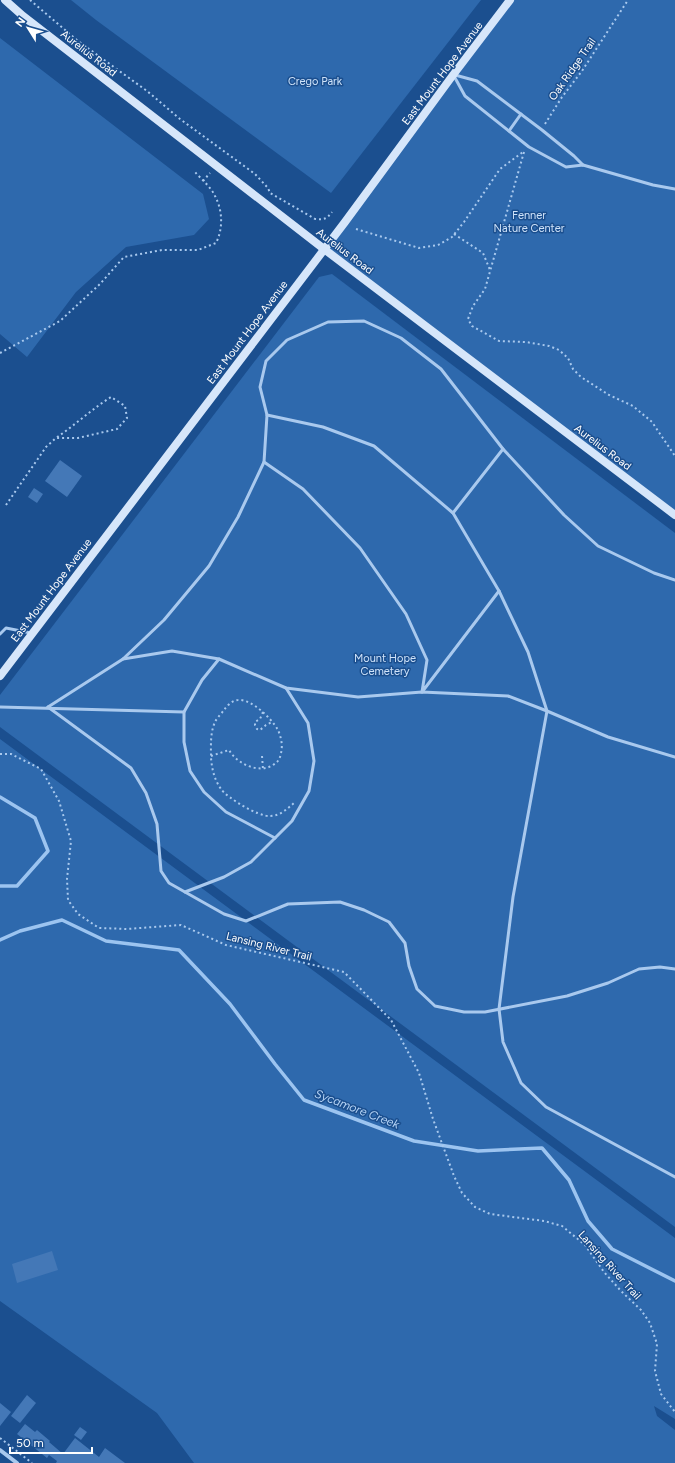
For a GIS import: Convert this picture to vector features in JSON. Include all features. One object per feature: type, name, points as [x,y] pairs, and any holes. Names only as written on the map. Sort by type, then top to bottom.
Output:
[{"type":"street","name":"Aurelius Road","points":[[5,0],[23,16],[324,249],[675,516]]},
{"type":"street","name":"East Mount Hope Avenue","points":[[0,676],[324,249],[510,0]]},
{"type":"street","points":[[0,1450],[17,1463]]},
{"type":"lane","points":[[453,75],[477,81],[542,130],[583,165]]},
{"type":"lane","points":[[453,75],[465,96],[529,147],[566,167],[583,165],[653,185],[675,189]]},
{"type":"lane","points":[[509,131],[521,114]]},
{"type":"lane","points":[[48,707],[123,659],[164,620],[208,566],[238,517],[264,462],[267,415],[260,387],[266,360],[287,340],[328,322],[364,321],[401,338],[441,369],[503,449],[564,514],[598,546],[654,573],[675,580]]},
{"type":"lane","points":[[267,415],[323,427],[374,446],[452,513],[500,591],[528,652],[547,711],[513,897],[499,1009],[503,1042],[521,1083],[546,1107],[675,1177]]},
{"type":"lane","points":[[452,513],[503,449]]},
{"type":"lane","points":[[264,462],[303,489],[360,548],[406,614],[427,660],[422,692]]},
{"type":"lane","points":[[422,692],[500,591]]},
{"type":"lane","points":[[0,634],[6,628],[32,633]]},
{"type":"lane","points":[[123,659],[172,651],[220,659],[286,688],[358,697],[422,692],[508,696],[608,737],[675,757]]},
{"type":"lane","points":[[220,659],[202,680],[184,712],[184,742],[190,771],[204,792],[226,812],[275,838]]},
{"type":"lane","points":[[185,892],[224,877],[251,862],[292,821],[309,791],[314,761],[308,723],[286,688]]},
{"type":"lane","points":[[0,707],[48,707],[184,712]]},
{"type":"lane","points":[[48,707],[130,768],[146,793],[157,824],[161,871],[169,883],[224,914],[246,921],[288,904],[340,902],[364,910],[389,922],[404,943],[409,966],[417,989],[435,1006],[464,1012],[485,1012],[567,996],[608,983],[639,969],[660,967],[675,969]]},
{"type":"path","points":[[30,0],[78,41],[147,91],[180,119],[255,174],[268,188],[270,193],[315,220],[322,220],[329,217],[332,212]]},
{"type":"path","name":"Oak Ridge Trail","points":[[542,130],[562,97],[582,71],[628,0]]},
{"type":"path","points":[[356,229],[419,248],[438,245],[454,234],[464,222],[500,169],[524,152],[485,289],[473,306],[468,318],[472,326],[498,341],[526,342],[549,346],[558,350],[568,358],[573,369],[581,377],[609,395],[633,406],[652,422],[675,456]]},
{"type":"path","points":[[0,353],[60,321],[100,284],[124,257],[162,250],[198,250],[216,243],[222,226],[219,205],[215,196],[195,172]]},
{"type":"path","points":[[454,234],[483,253],[490,271]]},
{"type":"path","points":[[6,505],[46,447],[56,438],[75,425],[94,408],[111,397],[125,406],[127,418],[118,429],[78,438],[56,438]]},
{"type":"path","points":[[211,756],[229,750],[231,754],[242,763],[263,769],[279,761],[282,743],[278,730],[263,712],[250,703],[242,700],[236,700],[227,706],[215,722],[211,738],[211,756],[212,773],[221,790],[239,804],[258,814],[270,816],[283,812],[309,791]]},
{"type":"path","points":[[263,712],[260,719],[255,722],[257,729],[260,730],[272,722]]},
{"type":"path","name":"Lansing River Trail","points":[[0,754],[11,754],[41,769],[59,802],[71,841],[67,879],[68,900],[78,914],[100,928],[127,929],[181,925],[226,945],[344,972],[391,1020],[419,1072],[433,1119],[454,1176],[462,1193],[475,1207],[490,1214],[544,1221],[562,1226],[585,1245],[604,1272],[641,1310],[650,1323],[657,1344],[655,1371],[660,1394],[675,1412]]},
{"type":"path","points":[[262,756],[263,769]]},
{"type":"path","points":[[0,1438],[32,1463]]},
{"type":"green space","name":"Crego Park","points":[[71,0],[481,0],[331,193]]},
{"type":"green space","name":"Fenner Nature Center","points":[[513,0],[675,0],[675,515],[324,249]]},
{"type":"green space","points":[[0,38],[203,194],[209,219],[194,235],[126,247],[76,292],[27,357],[0,334]]},
{"type":"green space","name":"Mount Hope Cemetery","points":[[332,274],[675,533],[675,1227],[0,727],[0,695],[319,277]]},
{"type":"green space","points":[[0,739],[675,1238],[675,1419],[654,1406],[657,1416],[675,1430],[675,1463],[194,1463],[157,1413],[0,1301]]},
{"type":"building","points":[[60,460],[82,476],[67,497],[45,481]]},
{"type":"building","points":[[34,488],[43,494],[37,503],[28,497]]},
{"type":"building","points":[[52,1251],[58,1270],[17,1283],[12,1264]]},
{"type":"building","points":[[27,1395],[36,1403],[20,1423],[11,1416]]},
{"type":"building","points":[[0,1403],[11,1412],[0,1426]]},
{"type":"building","points":[[25,1424],[35,1432],[37,1430],[63,1454],[75,1438],[99,1457],[105,1448],[125,1463],[56,1463],[57,1461],[49,1455],[47,1458],[17,1434]]},
{"type":"building","points":[[80,1427],[87,1432],[81,1440],[74,1435]]},
{"type":"waterway","name":"Sycamore Creek","points":[[0,797],[35,818],[48,851],[17,886],[0,886]]},
{"type":"waterway","name":"Sycamore Creek","points":[[0,940],[20,931],[62,920],[106,941],[179,950],[230,1004],[304,1100],[414,1141],[478,1151],[542,1148],[569,1180],[588,1221],[612,1249],[675,1281]]}]
